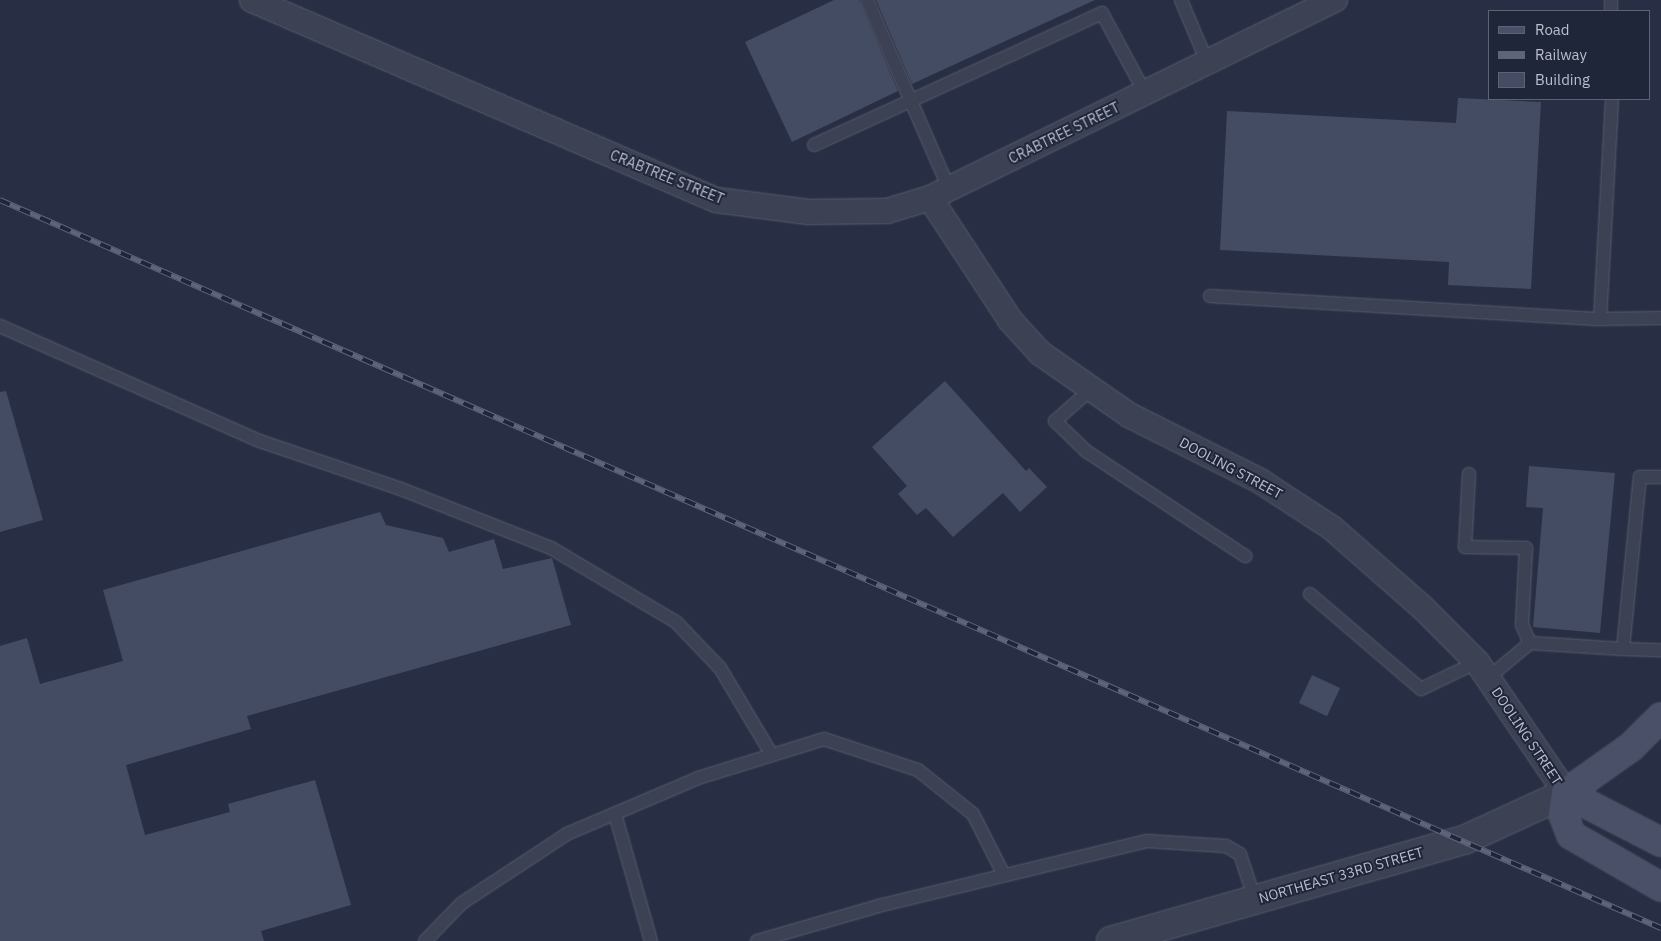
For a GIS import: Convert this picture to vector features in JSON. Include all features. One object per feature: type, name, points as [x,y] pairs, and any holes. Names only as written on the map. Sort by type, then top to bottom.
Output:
[{"type":"main road","points":[[1661,717],[1631,747],[1566,793],[1563,814],[1571,835],[1661,886]]},
{"type":"main road","points":[[1566,793],[1661,842]]},
{"type":"street","name":"CRABTREE STREET","points":[[252,0],[716,200],[808,212],[886,211],[940,193],[1334,0]]},
{"type":"street","name":"DOOLING STREET","points":[[940,193],[1010,320],[1040,352],[1090,390],[1260,481],[1332,528],[1483,670],[1566,793]]},
{"type":"street","name":"NORTHEAST 33RD STREET","points":[[1111,941],[1156,935],[1256,900],[1464,840],[1566,793]]},
{"type":"lane","points":[[867,0],[911,100],[940,193]]},
{"type":"lane","points":[[1181,0],[1207,62]]},
{"type":"lane","points":[[814,145],[1102,13],[1145,93]]},
{"type":"lane","points":[[1600,319],[1612,100]]},
{"type":"lane","points":[[1210,296],[1600,319],[1661,318]]},
{"type":"lane","points":[[0,326],[260,441],[401,488],[551,548],[676,622],[720,668],[772,755]]},
{"type":"lane","points":[[1090,390],[1056,421],[1086,452],[1245,556]]},
{"type":"lane","points":[[1469,474],[1465,547],[1526,548],[1522,625],[1530,643]]},
{"type":"lane","points":[[1622,649],[1640,476],[1661,476]]},
{"type":"lane","points":[[1310,594],[1421,689],[1483,670],[1530,643],[1661,650]]},
{"type":"lane","points":[[425,941],[470,897],[567,834],[698,778],[824,739],[918,770],[973,814],[1004,875]]},
{"type":"lane","points":[[615,814],[651,941]]},
{"type":"lane","points":[[757,941],[1004,875],[1146,841],[1226,846],[1240,854],[1256,900]]},
{"type":"building","points":[[834,0],[859,0],[898,91],[792,142],[745,42]]},
{"type":"building","points":[[876,0],[1095,0],[912,84]]},
{"type":"building","points":[[1458,98],[1541,102],[1531,289],[1448,285],[1449,262],[1220,250],[1227,111],[1456,123]]},
{"type":"building","points":[[945,381],[1026,471],[1029,468],[1047,487],[1020,512],[1003,493],[953,537],[926,508],[917,515],[898,494],[907,486],[872,447]]},
{"type":"building","points":[[6,391],[43,520],[0,532],[0,392]]},
{"type":"building","points":[[1529,466],[1615,473],[1600,633],[1533,627],[1543,508],[1526,507]]},
{"type":"building","points":[[380,512],[386,525],[443,538],[449,552],[494,539],[503,569],[552,558],[571,625],[247,716],[251,729],[126,765],[145,835],[230,812],[228,804],[315,780],[351,905],[261,931],[264,941],[0,941],[0,646],[27,638],[40,684],[123,661],[103,590]]},
{"type":"building","points":[[1312,675],[1340,688],[1327,716],[1299,703]]},
{"type":"railway","points":[[0,200],[1661,928]]}]
